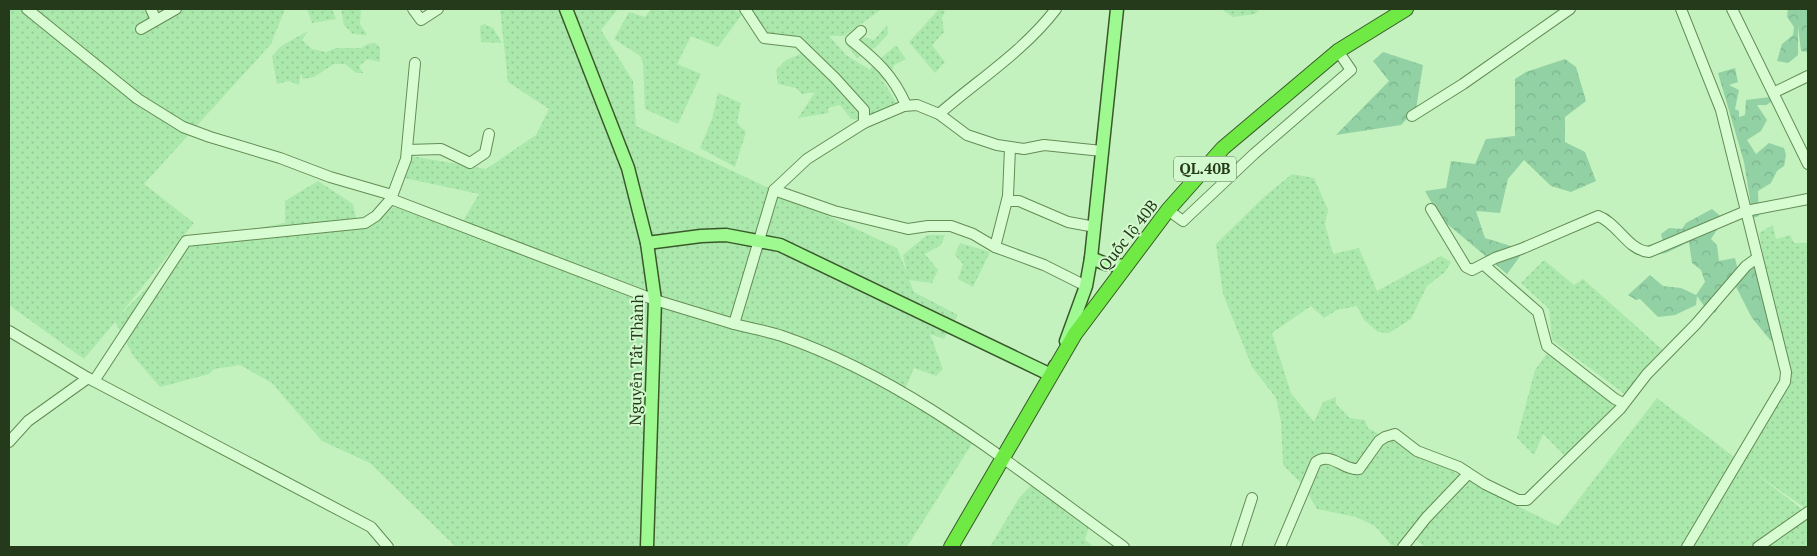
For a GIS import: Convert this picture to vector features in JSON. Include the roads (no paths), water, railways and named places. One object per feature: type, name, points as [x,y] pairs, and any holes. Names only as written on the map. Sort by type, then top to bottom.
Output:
[{"type":"highway","name":"Quốc lộ 40B","points":[[951,547],[1074,334],[1168,210],[1223,148],[1338,51],[1406,9]]},
{"type":"main road","name":"Nguyễn Tất Thành","points":[[566,9],[628,168],[647,243],[656,300],[647,547]]},
{"type":"main road","points":[[647,243],[717,235],[780,245],[811,258],[960,333],[1051,375],[1074,323],[1086,286],[1095,227],[1117,9]]},
{"type":"main road","points":[[1091,258],[1106,264],[1125,266]]},
{"type":"street","points":[[27,9],[138,99],[183,127],[392,197],[656,300],[734,324],[781,335],[828,354],[871,375],[922,404],[1002,458],[1124,547]]},
{"type":"street","points":[[152,9],[156,20]]},
{"type":"street","points":[[141,29],[176,9]]},
{"type":"street","points":[[413,9],[421,20],[438,9]]},
{"type":"street","points":[[744,9],[764,38],[798,42],[813,55],[864,110],[864,123]]},
{"type":"street","points":[[939,114],[988,76],[1034,33],[1056,9]]},
{"type":"street","points":[[1412,116],[1463,84],[1570,9]]},
{"type":"street","points":[[1681,9],[1721,110],[1784,359],[1786,378],[1688,547]]},
{"type":"street","points":[[1732,9],[1775,92],[1808,164]]},
{"type":"street","points":[[862,31],[851,40],[884,68],[898,85],[906,105]]},
{"type":"street","points":[[1168,210],[1183,221],[1254,154],[1351,70],[1338,51]]},
{"type":"street","points":[[9,442],[28,421],[91,379],[186,241],[364,223],[376,216],[392,197],[402,174],[407,150],[415,63]]},
{"type":"street","points":[[1775,92],[1808,76]]},
{"type":"street","points":[[734,324],[774,190],[807,159],[864,123],[906,105],[917,105],[939,114],[967,135],[1010,148],[1024,149],[1044,145],[1102,151]]},
{"type":"street","points":[[407,150],[441,149],[470,163],[485,153],[489,134]]},
{"type":"street","points":[[995,248],[1007,201],[1010,148]]},
{"type":"street","points":[[774,190],[834,211],[908,229],[928,226],[951,226],[973,234],[995,248],[1044,264],[1086,286]]},
{"type":"street","points":[[1431,209],[1466,267],[1472,270],[1495,258],[1522,249],[1598,216],[1608,220],[1636,248],[1649,252],[1746,211],[1808,200]]},
{"type":"street","points":[[1007,201],[1019,201],[1068,222],[1095,227]]},
{"type":"street","points":[[1280,547],[1313,466],[1322,458],[1359,469],[1380,441],[1385,437],[1395,434],[1417,451],[1459,467],[1468,474],[1518,500],[1527,500],[1610,420],[1623,403],[1746,266],[1757,258]]},
{"type":"street","points":[[1484,265],[1538,312],[1547,346],[1623,403]]},
{"type":"street","points":[[9,331],[91,379],[371,527],[388,547]]},
{"type":"street","points":[[1404,547],[1426,518],[1468,474]]},
{"type":"street","points":[[1236,547],[1252,498]]},
{"type":"street","points":[[1758,547],[1808,512]]}]
